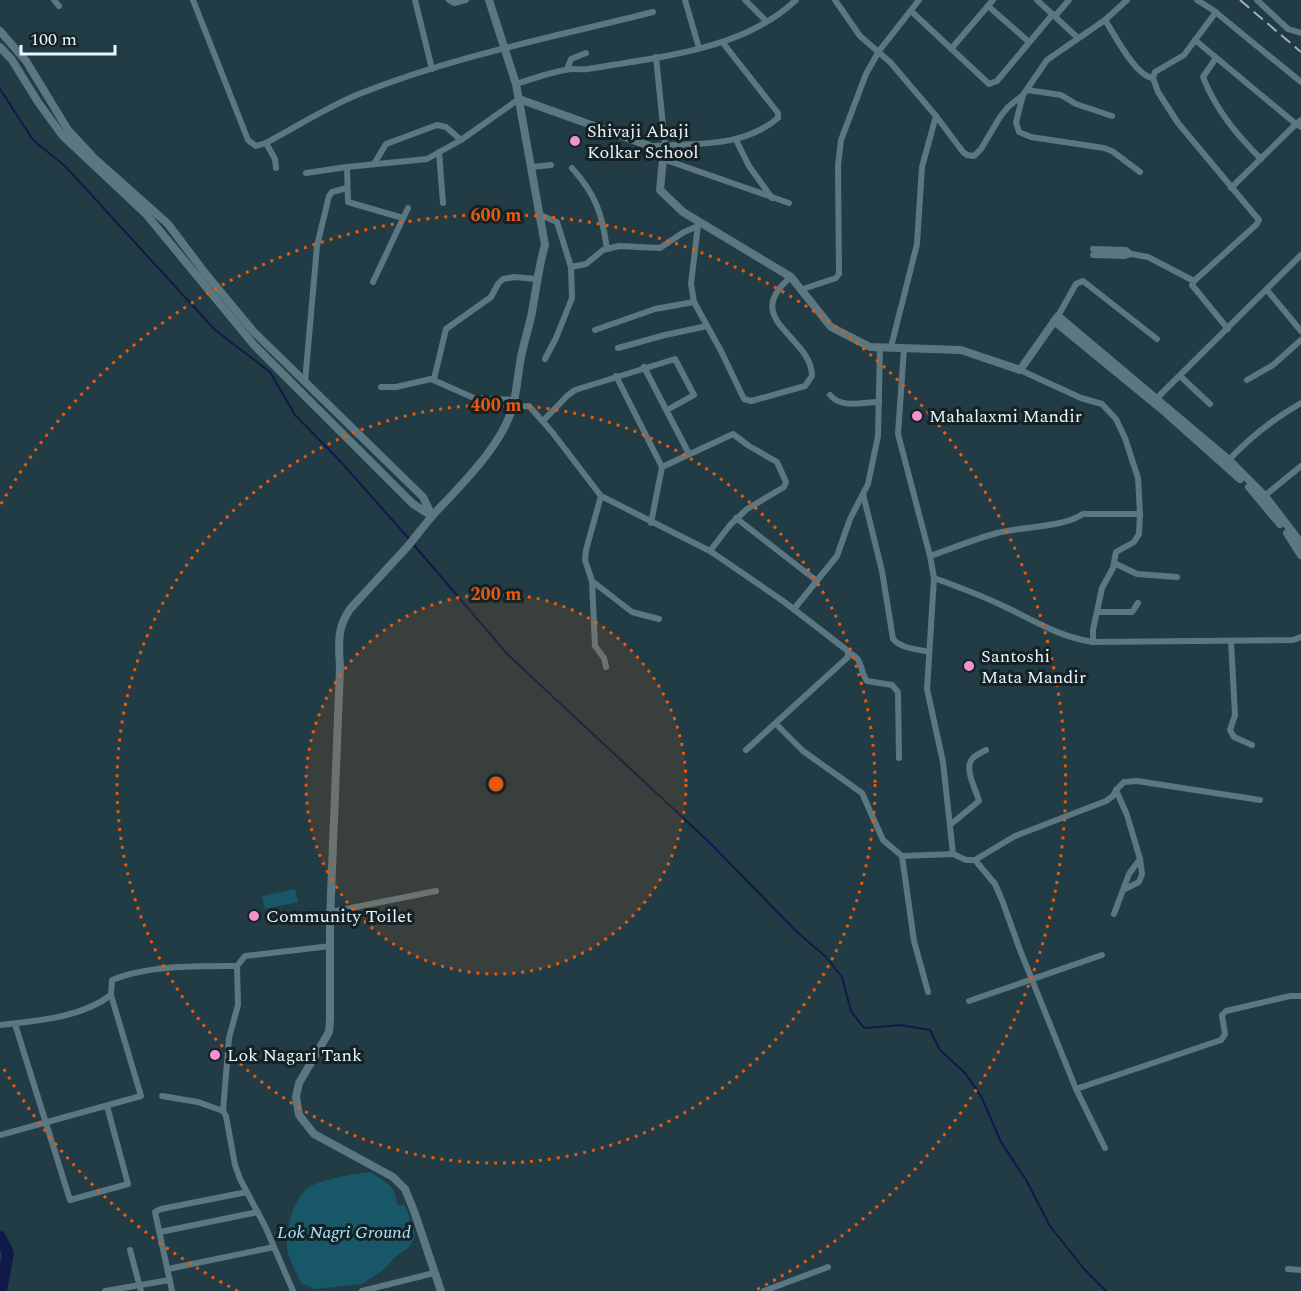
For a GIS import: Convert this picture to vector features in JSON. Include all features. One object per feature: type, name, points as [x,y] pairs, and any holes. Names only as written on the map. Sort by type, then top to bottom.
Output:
[{"type":"main road","points":[[0,32],[27,61],[68,130],[94,158],[168,224],[253,331],[423,497],[432,516]]},
{"type":"main road","points":[[0,47],[12,60],[62,135],[146,214],[255,345],[413,504],[432,516]]},
{"type":"main road","points":[[432,516],[408,546],[350,609],[342,621],[339,633],[340,668],[328,1032],[299,1083],[296,1097],[299,1116],[314,1134],[393,1178],[405,1189],[441,1291]]},
{"type":"street","points":[[192,0],[248,141],[256,146],[266,143],[357,94],[504,47],[653,12]]},
{"type":"street","points":[[415,0],[432,69]]},
{"type":"street","points":[[449,0],[454,3],[466,0]]},
{"type":"street","points":[[432,516],[477,469],[496,441],[513,404],[545,245],[516,84],[489,0]]},
{"type":"street","points":[[685,0],[699,48]]},
{"type":"street","points":[[745,0],[766,21]]},
{"type":"street","points":[[516,84],[567,69],[582,70],[632,62],[723,43],[766,21],[796,0]]},
{"type":"street","points":[[835,0],[860,36],[879,51],[936,116],[963,152],[974,156],[984,145],[1000,117],[1025,92],[1047,60],[1105,20],[1125,1]]},
{"type":"street","points":[[800,290],[836,278],[839,274],[838,166],[841,140],[858,92],[879,51],[919,0]]},
{"type":"street","points":[[951,50],[993,0]]},
{"type":"street","points":[[1037,0],[1078,38]]},
{"type":"street","points":[[911,11],[987,83],[992,84],[1069,0]]},
{"type":"street","points":[[1197,0],[1216,12],[1301,82]]},
{"type":"street","points":[[1257,0],[1287,29],[1301,33]]},
{"type":"street","points":[[988,6],[1029,42]]},
{"type":"street","points":[[1216,12],[1184,55],[1155,72],[1153,78],[1158,92],[1178,123],[1259,220],[1259,223],[1192,285],[1228,329]]},
{"type":"street","points":[[1105,20],[1137,69],[1153,78]]},
{"type":"street","points":[[1195,40],[1299,124],[1231,188]]},
{"type":"street","points":[[652,146],[736,140],[751,135],[776,120],[778,116],[723,43]]},
{"type":"street","points":[[567,69],[571,58],[586,53]]},
{"type":"street","points":[[656,57],[665,145]]},
{"type":"street","points":[[1216,58],[1203,77],[1234,132],[1261,159]]},
{"type":"street","points":[[1025,92],[1061,95],[1076,104],[1112,116]]},
{"type":"street","points":[[1025,92],[1016,122],[1018,132],[1031,137],[1104,148],[1112,151],[1140,172]]},
{"type":"street","points":[[306,173],[427,159],[461,140],[519,99]]},
{"type":"street","points":[[519,99],[658,149],[663,159],[660,190],[698,224],[792,277],[831,327],[870,347],[962,350],[1020,370],[1081,398],[1102,404],[1116,419],[1125,438],[1138,478],[1140,514],[1139,534],[1134,542],[1116,552],[1114,563],[1102,588],[1093,630],[1093,642]]},
{"type":"street","points":[[891,347],[917,244],[922,167],[936,116]]},
{"type":"street","points":[[374,164],[386,144],[437,125],[446,127],[461,140]]},
{"type":"street","points":[[736,140],[749,166],[772,198]]},
{"type":"street","points":[[266,143],[275,159],[276,168]]},
{"type":"street","points":[[439,152],[443,203]]},
{"type":"street","points":[[663,159],[789,202]]},
{"type":"street","points":[[532,167],[551,165]]},
{"type":"street","points":[[347,167],[346,200],[351,204],[404,218]]},
{"type":"street","points":[[572,168],[590,190],[603,217],[607,249]]},
{"type":"street","points":[[305,382],[317,246],[329,196],[332,192],[346,188]]},
{"type":"street","points":[[373,282],[408,208]]},
{"type":"street","points":[[540,215],[552,218],[559,225],[571,267],[572,298],[556,338],[544,359]]},
{"type":"street","points":[[698,224],[691,284],[693,302],[747,401],[805,386],[812,376],[809,360],[780,325],[773,306],[776,292],[792,277]]},
{"type":"street","points":[[571,267],[586,264],[607,249],[619,246],[660,248],[698,224]]},
{"type":"street","points":[[1093,252],[1148,257],[1194,281]]},
{"type":"street","points":[[1155,400],[1301,255]]},
{"type":"street","points":[[434,379],[446,329],[491,297],[503,279],[514,277],[537,279]]},
{"type":"street","points":[[1020,370],[1076,284],[1083,281],[1158,339]]},
{"type":"street","points":[[1267,290],[1301,331]]},
{"type":"street","points":[[595,330],[655,309],[693,302]]},
{"type":"street","points":[[1056,318],[1227,463],[1262,497],[1299,543],[1301,555]]},
{"type":"street","points":[[618,348],[665,334],[707,326]]},
{"type":"street","points":[[1246,380],[1273,365],[1301,340]]},
{"type":"street","points":[[794,609],[837,556],[874,463],[878,436],[880,347]]},
{"type":"street","points":[[904,348],[898,434],[934,578],[927,689],[944,762],[953,854]]},
{"type":"street","points":[[543,421],[575,390],[644,367],[677,360],[694,395],[666,410]]},
{"type":"street","points":[[644,367],[689,454]]},
{"type":"street","points":[[616,376],[662,467],[651,523]]},
{"type":"street","points":[[1180,376],[1210,404]]},
{"type":"street","points":[[381,387],[396,387],[434,379],[474,398],[529,406],[601,496],[710,551],[846,648],[861,663],[864,678],[867,681],[892,686],[898,692],[899,758]]},
{"type":"street","points":[[830,394],[834,400],[843,403],[879,402]]},
{"type":"street","points":[[1227,463],[1244,444],[1274,418],[1301,403]]},
{"type":"street","points":[[662,467],[734,434],[749,446],[777,462],[786,479],[784,487],[747,508],[736,518],[710,551]]},
{"type":"street","points":[[1262,497],[1301,466]]},
{"type":"street","points":[[863,494],[882,571],[893,639],[904,646],[929,652]]},
{"type":"street","points":[[601,496],[586,550],[586,568],[592,581],[595,646],[604,658],[606,667]]},
{"type":"street","points":[[930,556],[996,533],[1057,523],[1077,518],[1083,514],[1140,514]]},
{"type":"street","points":[[736,518],[817,581]]},
{"type":"street","points":[[1114,563],[1137,574],[1176,577]]},
{"type":"street","points":[[934,578],[1001,605],[1076,640],[1093,642],[1231,641],[1293,640],[1301,637]]},
{"type":"street","points":[[592,581],[632,612],[659,619]]},
{"type":"street","points":[[1097,612],[1132,612],[1138,603]]},
{"type":"street","points":[[1231,641],[1235,715],[1230,730],[1234,737],[1252,745]]},
{"type":"street","points":[[746,750],[848,657],[849,653]]},
{"type":"street","points":[[776,724],[803,751],[862,793],[883,840],[902,856],[914,941],[928,992]]},
{"type":"street","points":[[950,825],[978,803],[971,777],[970,762],[986,750]]},
{"type":"street","points":[[902,856],[953,854],[966,860],[975,860],[1015,837],[1106,801],[1124,782],[1137,781],[1260,800]]},
{"type":"street","points":[[1116,790],[1122,800],[1140,859],[1141,879],[1135,886],[1125,889]]},
{"type":"street","points":[[1114,914],[1129,874],[1140,859]]},
{"type":"street","points":[[975,860],[995,884],[1076,1089],[1105,1148]]},
{"type":"street","points":[[331,912],[436,891]]},
{"type":"street","points":[[293,1291],[235,1165],[224,1111],[229,1038],[238,1005],[237,966],[245,956],[331,946]]},
{"type":"street","points":[[969,1001],[1102,955]]},
{"type":"street","points":[[0,1135],[141,1096],[111,996],[112,980],[126,974],[237,966]]},
{"type":"street","points":[[0,1025],[15,1024],[89,1008],[111,996]]},
{"type":"street","points":[[1076,1089],[1221,1040],[1226,1034],[1222,1015],[1226,1011],[1290,996],[1301,996]]},
{"type":"street","points":[[15,1024],[69,1198],[73,1200],[128,1184],[107,1106]]},
{"type":"street","points":[[162,1096],[198,1102],[224,1111]]},
{"type":"street","points":[[172,1291],[155,1212],[247,1192]]},
{"type":"street","points":[[160,1232],[258,1212]]},
{"type":"street","points":[[168,1269],[274,1247]]},
{"type":"street","points":[[130,1250],[140,1288]]},
{"type":"street","points":[[764,1291],[828,1267]]},
{"type":"street","points":[[1287,1269],[1301,1270]]},
{"type":"street","points":[[362,1291],[434,1273]]},
{"type":"street","points":[[105,1291],[140,1288],[170,1280]]},
{"type":"green space","points":[[295,889],[298,902],[265,909],[262,896]]},
{"type":"green space","name":"Lok Nagri Ground","points":[[371,1172],[392,1189],[397,1205],[405,1205],[410,1219],[405,1227],[414,1229],[415,1237],[409,1247],[382,1271],[362,1284],[315,1289],[301,1283],[287,1248],[289,1224],[298,1200],[308,1188],[320,1182]]},
{"type":"waterway","points":[[0,89],[33,140],[65,166],[215,330],[270,372],[295,415],[341,462],[410,540]]},
{"type":"waterway","points":[[413,544],[508,655],[708,841],[797,932],[826,957],[842,977],[851,1011],[864,1028],[901,1025],[930,1030],[940,1050],[965,1073],[981,1096],[1001,1142],[1026,1180],[1050,1226],[1084,1269],[1106,1291]]},
{"type":"waterway","points":[[0,1237],[8,1253],[1,1291]]},
{"type":"railway","points":[[1240,0],[1301,52]]},
{"type":"place","name":"Shivaji Abaji Kolkar School","points":[[575,141]]},
{"type":"place","name":"Mahalaxmi Mandir","points":[[917,416]]},
{"type":"place","name":"Santoshi Mata Mandir","points":[[969,666]]},
{"type":"place","name":"Community Toilet","points":[[254,916]]},
{"type":"place","name":"Lok Nagari Tank","points":[[215,1055]]}]
